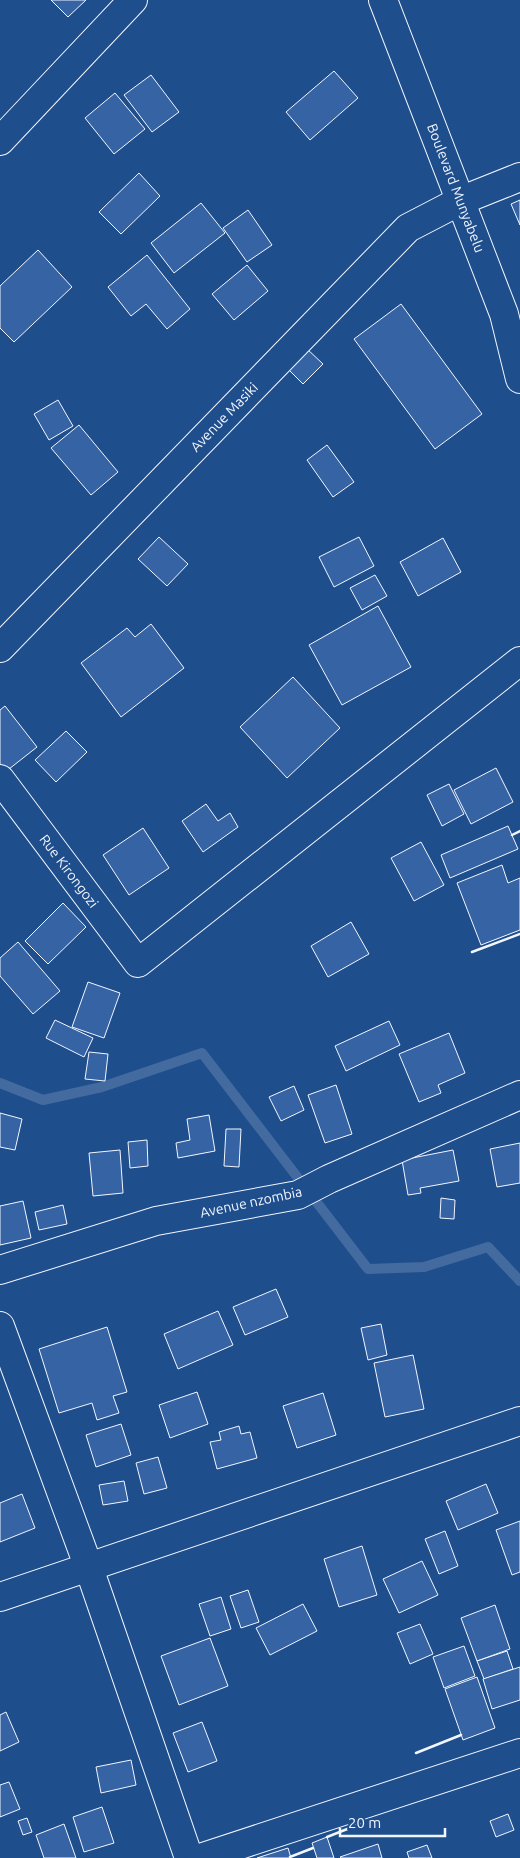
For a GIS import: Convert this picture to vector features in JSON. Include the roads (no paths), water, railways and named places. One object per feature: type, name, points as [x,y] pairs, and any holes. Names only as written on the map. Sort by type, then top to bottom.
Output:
[{"type":"street","points":[[0,141],[133,0]]},
{"type":"street","name":"Boulevard Munyabelu","points":[[383,0],[504,314],[520,379]]},
{"type":"street","name":"Avenue Masiki","points":[[0,648],[408,228],[460,201],[520,177]]},
{"type":"street","name":"Rue Kirongozi","points":[[0,779],[138,963],[520,661]]},
{"type":"street","name":"Avenue nzombia","points":[[0,1270],[156,1221],[298,1195],[520,1095]]},
{"type":"street","points":[[0,1326],[89,1568],[189,1858]]},
{"type":"street","points":[[0,1597],[520,1421]]},
{"type":"street","points":[[200,1858],[520,1753]]},
{"type":"waterway","points":[[0,1083],[43,1100],[102,1087],[202,1053],[368,1269],[424,1267],[488,1247],[520,1281]]}]
